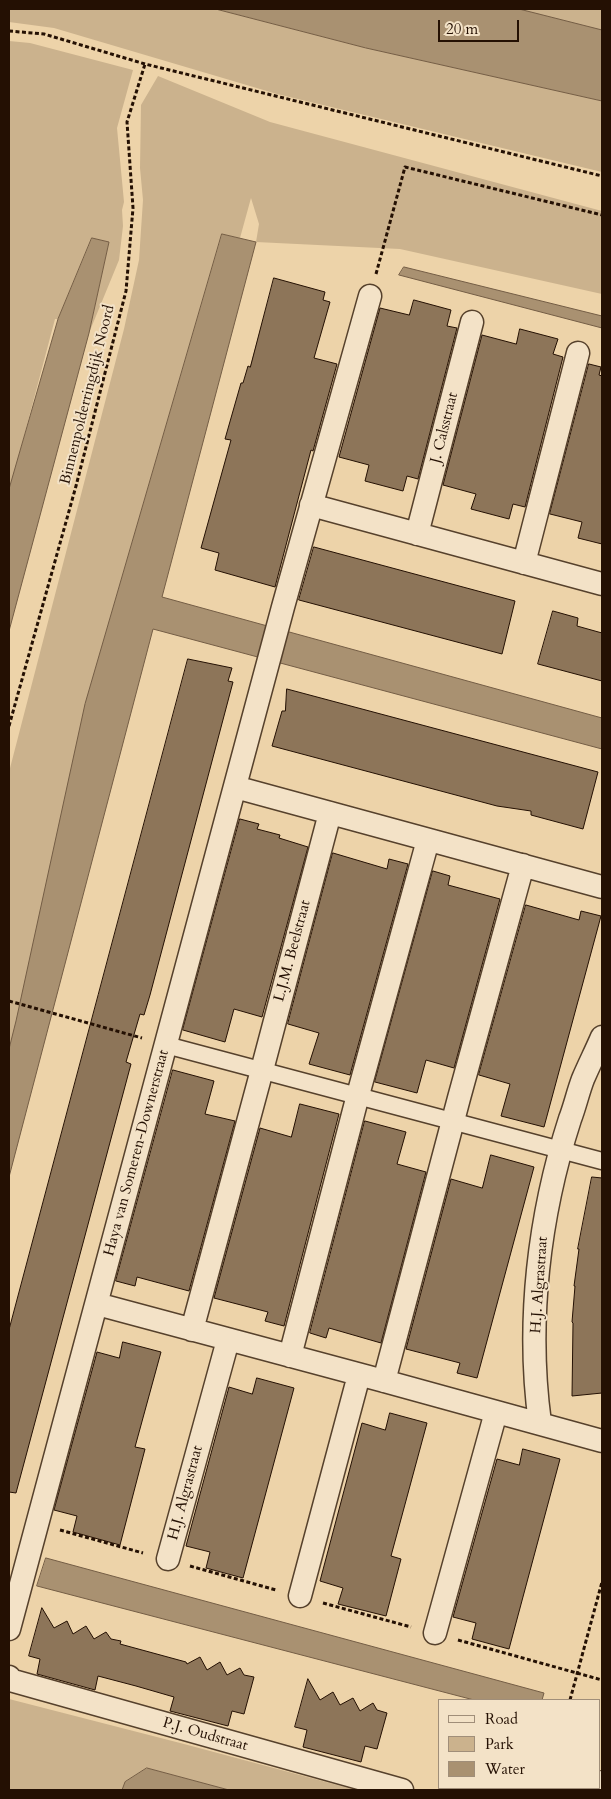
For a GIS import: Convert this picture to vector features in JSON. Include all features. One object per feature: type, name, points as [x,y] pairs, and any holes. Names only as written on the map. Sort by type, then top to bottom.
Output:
[{"type":"street","points":[[370,296],[311,505],[602,584]]},
{"type":"street","name":"J. Calsstraat","points":[[417,534],[472,322]]},
{"type":"street","points":[[524,563],[578,353]]},
{"type":"street","name":"Haya van Someren-Downerstraat","points":[[9,1629],[311,505]]},
{"type":"street","points":[[235,787],[602,887]]},
{"type":"street","name":"L.J.M. Beelstraat","points":[[259,1080],[330,813]]},
{"type":"street","points":[[290,1356],[355,1105],[428,840]]},
{"type":"street","points":[[384,1381],[523,865]]},
{"type":"street","points":[[561,1149],[583,1080],[602,1037]]},
{"type":"street","points":[[166,1045],[259,1080],[355,1105],[453,1120],[602,1161]]},
{"type":"street","points":[[192,1330],[259,1080]]},
{"type":"street","name":"H.J. Algrastraat","points":[[540,1423],[536,1395],[535,1312],[545,1222],[561,1149]]},
{"type":"street","points":[[97,1304],[540,1423],[602,1442]]},
{"type":"street","name":"H.J. Algrastraat","points":[[168,1560],[228,1340]]},
{"type":"street","points":[[300,1596],[360,1375]]},
{"type":"street","points":[[435,1633],[496,1412]]},
{"type":"street","name":"P.J. Oudstraat","points":[[9,1677],[10,1680],[20,1683],[402,1790]]},
{"type":"street","points":[[601,1790],[602,1785]]},
{"type":"path","points":[[9,31],[44,34],[145,64],[602,176]]},
{"type":"path","name":"Binnenpolderringdijk Noord","points":[[9,726],[76,486],[126,291],[133,208],[127,122],[145,64]]},
{"type":"path","points":[[370,296],[405,167],[602,215]]},
{"type":"path","points":[[9,1001],[166,1045]]},
{"type":"path","points":[[570,1699],[602,1582]]},
{"type":"green space","points":[[9,9],[216,9],[366,48],[602,101],[602,172],[277,94],[54,28],[9,22]]},
{"type":"green space","points":[[519,9],[602,9],[602,30],[600,30]]},
{"type":"green space","points":[[9,41],[30,43],[133,70],[117,128],[124,202],[119,260],[89,333],[109,242],[92,238],[58,319],[55,319],[9,493]]},
{"type":"green space","points":[[158,76],[270,122],[602,211],[602,294],[400,249],[256,242],[259,224],[251,198],[240,238],[222,234],[9,1049],[9,772],[124,329],[139,260],[143,200],[140,168],[141,105]]},
{"type":"green space","points":[[9,1699],[356,1790],[229,1790],[147,1768],[125,1782],[122,1790],[9,1790]]},
{"type":"water","points":[[216,9],[519,9],[602,30],[602,101],[366,48]]},
{"type":"water","points":[[222,234],[256,242],[162,597],[602,718],[602,749],[153,629],[9,1177],[9,1049],[85,704]]},
{"type":"water","points":[[92,238],[109,242],[89,333],[9,631],[9,489],[58,319]]},
{"type":"water","points":[[404,267],[602,316],[602,328],[399,275]]},
{"type":"water","points":[[46,1558],[544,1693],[542,1699],[470,1699],[37,1586]]},
{"type":"water","points":[[147,1768],[229,1790],[122,1790],[125,1782]]},
{"type":"building","points":[[274,278],[325,292],[323,300],[330,302],[314,358],[337,364],[313,451],[311,450],[275,587],[215,570],[219,553],[201,548],[231,440],[225,439],[241,383],[243,383],[248,366],[250,367]]},
{"type":"building","points":[[414,300],[451,310],[447,326],[457,328],[418,479],[407,476],[403,491],[365,481],[369,465],[339,457],[380,308],[409,315]]},
{"type":"building","points":[[520,329],[558,339],[553,354],[563,357],[525,507],[513,504],[509,519],[471,509],[476,494],[443,485],[482,335],[516,344]]},
{"type":"building","points":[[589,364],[601,367],[599,375],[602,376],[602,544],[578,538],[582,522],[550,514]]},
{"type":"building","points":[[314,547],[515,601],[502,654],[299,600]]},
{"type":"building","points":[[553,611],[578,618],[577,626],[602,633],[602,681],[538,664]]},
{"type":"building","points":[[188,659],[232,668],[228,681],[233,682],[150,995],[144,1015],[140,1014],[126,1062],[131,1064],[16,1493],[9,1492],[9,1330]]},
{"type":"building","points":[[287,689],[598,772],[583,829],[531,815],[531,811],[497,806],[272,746],[282,711],[285,711]]},
{"type":"building","points":[[240,819],[259,824],[257,829],[280,835],[279,838],[308,847],[262,1017],[234,1009],[225,1042],[183,1030]]},
{"type":"building","points":[[333,853],[387,869],[389,859],[408,864],[350,1075],[309,1064],[319,1033],[288,1024]]},
{"type":"building","points":[[433,871],[450,876],[448,885],[500,899],[454,1068],[426,1060],[417,1093],[375,1082]]},
{"type":"building","points":[[526,905],[579,920],[581,911],[601,916],[544,1127],[501,1116],[510,1084],[479,1075]]},
{"type":"building","points":[[173,1070],[214,1081],[205,1114],[235,1121],[189,1291],[137,1277],[135,1286],[116,1281]]},
{"type":"building","points":[[300,1104],[339,1114],[284,1326],[265,1321],[268,1312],[214,1298],[260,1128],[291,1137]]},
{"type":"building","points":[[365,1121],[406,1132],[397,1164],[426,1172],[381,1343],[329,1328],[326,1338],[310,1333]]},
{"type":"building","points":[[491,1155],[534,1167],[477,1378],[457,1373],[460,1363],[406,1349],[451,1179],[482,1188]]},
{"type":"building","points":[[592,1177],[602,1178],[602,1393],[572,1396],[574,1286],[578,1249]]},
{"type":"building","points":[[123,1342],[161,1352],[135,1447],[145,1449],[120,1545],[73,1532],[77,1516],[54,1510],[97,1352],[119,1358]]},
{"type":"building","points":[[257,1378],[294,1388],[243,1578],[206,1568],[210,1552],[186,1546],[229,1387],[252,1394]]},
{"type":"building","points":[[390,1413],[427,1423],[391,1556],[401,1559],[386,1616],[338,1604],[343,1588],[320,1581],[362,1423],[385,1430]]},
{"type":"building","points":[[523,1449],[560,1459],[509,1649],[472,1639],[476,1623],[453,1617],[497,1459],[519,1465]]},
{"type":"building","points":[[42,1608],[54,1628],[67,1621],[73,1634],[86,1626],[94,1639],[106,1632],[111,1639],[121,1641],[120,1644],[186,1662],[187,1664],[200,1657],[207,1670],[220,1662],[227,1675],[240,1668],[244,1675],[254,1677],[244,1714],[232,1711],[228,1726],[170,1711],[174,1697],[136,1686],[98,1676],[95,1690],[37,1674],[40,1659],[29,1656]]},
{"type":"building","points":[[308,1679],[320,1700],[333,1692],[340,1705],[353,1698],[360,1711],[373,1703],[377,1710],[387,1713],[377,1749],[365,1746],[361,1762],[303,1747],[307,1730],[295,1727]]}]
